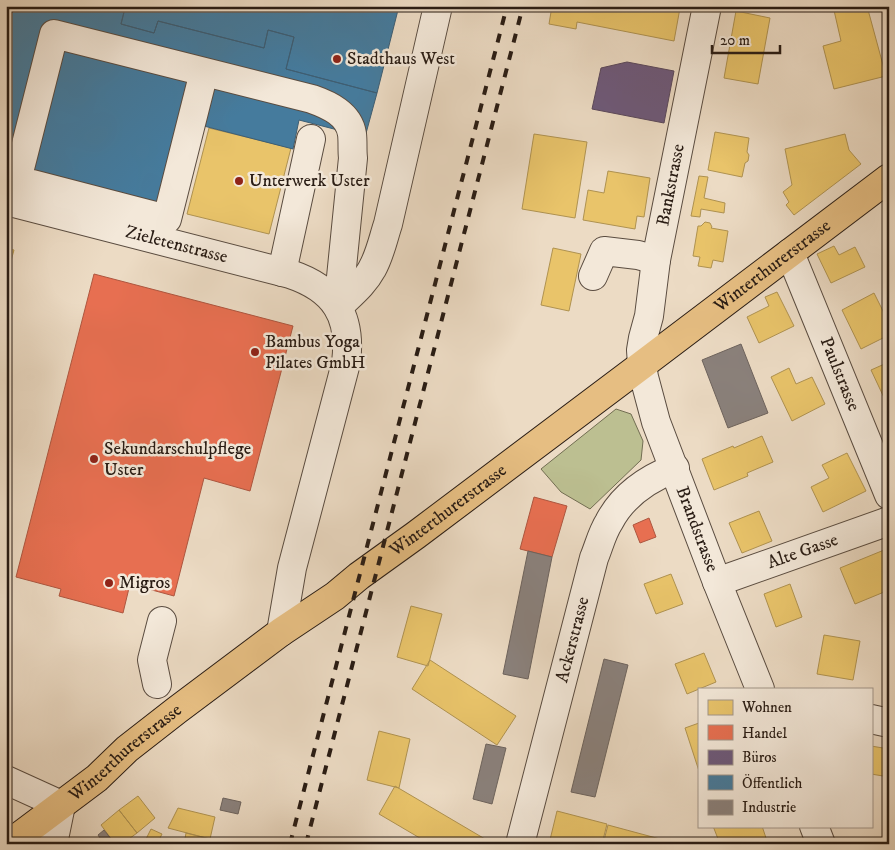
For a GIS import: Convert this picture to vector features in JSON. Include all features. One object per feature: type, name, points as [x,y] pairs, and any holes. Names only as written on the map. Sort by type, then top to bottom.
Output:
[{"type":"main road","name":"Winterthurerstrasse","points":[[9,844],[97,778],[147,733],[281,632],[335,596],[889,178]]},
{"type":"street","points":[[338,307],[367,277],[381,248],[438,6]]},
{"type":"street","name":"Bankstrasse","points":[[642,365],[642,344],[656,260],[707,6]]},
{"type":"street","points":[[204,72],[167,218],[17,180],[54,34],[204,72],[324,103],[340,113],[347,121],[352,133],[353,158],[338,307]]},
{"type":"street","points":[[282,272],[311,139]]},
{"type":"street","name":"Zieletenstrasse","points":[[6,201],[282,272],[318,286],[338,307],[344,321],[347,336],[346,363],[292,568],[281,632]]},
{"type":"street","points":[[593,276],[604,251],[638,255],[656,260]]},
{"type":"street","name":"Paulstrasse","points":[[790,253],[889,495]]},
{"type":"street","name":"Brandstrasse","points":[[642,365],[651,406],[717,582],[760,688]]},
{"type":"street","name":"Ackerstrasse","points":[[520,844],[594,558],[608,522],[633,491],[663,472],[675,468]]},
{"type":"street","name":"Alte Gasse","points":[[717,582],[889,521]]},
{"type":"street","points":[[157,684],[152,660],[162,621]]},
{"type":"street","points":[[872,719],[889,723]]},
{"type":"street","points":[[6,780],[61,805],[53,844]]},
{"type":"street","points":[[815,828],[821,844]]},
{"type":"green space","points":[[616,409],[631,414],[643,441],[641,460],[590,509],[561,492],[541,469]]},
{"type":"building: Wohnen","points":[[552,6],[672,6],[680,8],[674,41],[577,22],[576,29],[549,24]]},
{"type":"building: Wohnen","points":[[833,6],[867,6],[886,76],[834,89],[823,46],[841,41]]},
{"type":"building: Wohnen","points":[[736,11],[770,18],[758,84],[724,78]]},
{"type":"building: Wohnen","name":"Unterwerk Uster","points":[[209,128],[291,148],[269,234],[187,214]]},
{"type":"building: Wohnen","points":[[715,132],[749,138],[748,161],[745,163],[742,177],[708,170]]},
{"type":"building: Wohnen","points":[[534,134],[587,142],[575,218],[522,209]]},
{"type":"building: Wohnen","points":[[845,134],[849,150],[861,164],[794,215],[786,205],[789,202],[783,192],[792,185],[785,149]]},
{"type":"building: Wohnen","points":[[608,171],[650,178],[644,217],[637,216],[635,229],[583,220],[588,190],[604,193]]},
{"type":"building: Wohnen","points":[[699,176],[708,177],[704,198],[725,203],[724,213],[701,209],[700,217],[691,216]]},
{"type":"building: Wohnen","points":[[705,222],[710,223],[711,228],[728,231],[723,262],[713,260],[711,268],[698,266],[700,257],[693,256],[698,226]]},
{"type":"building: Wohnen","points":[[834,246],[839,255],[855,247],[865,267],[831,283],[817,254]]},
{"type":"building: Wohnen","points":[[6,248],[14,250],[6,279]]},
{"type":"building: Wohnen","points":[[553,248],[581,254],[569,311],[541,305]]},
{"type":"building: Wohnen","points":[[777,292],[794,326],[759,343],[747,317],[769,306],[765,297]]},
{"type":"building: Wohnen","points":[[874,293],[889,323],[889,335],[861,349],[842,310]]},
{"type":"building: Wohnen","points":[[889,362],[889,403],[887,404],[871,370]]},
{"type":"building: Wohnen","points":[[789,368],[796,384],[812,377],[825,404],[792,421],[771,377]]},
{"type":"building: Wohnen","points":[[762,436],[773,462],[747,473],[748,476],[714,490],[702,459]]},
{"type":"building: Wohnen","points":[[847,453],[866,491],[823,512],[811,487],[829,478],[822,465]]},
{"type":"building: Wohnen","points":[[759,511],[772,541],[742,553],[729,523]]},
{"type":"building: Wohnen","points":[[889,548],[889,590],[855,604],[840,568]]},
{"type":"building: Wohnen","points":[[671,574],[683,604],[656,614],[644,584]]},
{"type":"building: Wohnen","points":[[790,584],[802,617],[776,627],[764,594]]},
{"type":"building: Wohnen","points":[[411,606],[442,614],[428,666],[397,657]]},
{"type":"building: Wohnen","points":[[824,635],[860,641],[853,680],[817,674]]},
{"type":"building: Wohnen","points":[[704,653],[716,682],[687,694],[675,664]]},
{"type":"building: Wohnen","points":[[430,660],[516,716],[497,745],[412,689]]},
{"type":"building: Wohnen","points":[[698,723],[698,768],[685,728]]},
{"type":"building: Wohnen","points":[[379,731],[410,739],[399,788],[367,780]]},
{"type":"building: Wohnen","points":[[872,746],[889,749],[889,777],[872,774]]},
{"type":"building: Wohnen","points":[[395,786],[485,839],[482,844],[430,844],[379,814]]},
{"type":"building: Wohnen","points":[[138,796],[155,818],[137,833],[119,810]]},
{"type":"building: Wohnen","points":[[178,808],[215,817],[210,839],[168,828]]},
{"type":"building: Wohnen","points":[[119,810],[137,833],[122,844],[115,844],[101,825]]},
{"type":"building: Wohnen","points":[[557,811],[607,824],[602,844],[549,844]]},
{"type":"building: Wohnen","points":[[608,825],[660,839],[658,844],[603,844]]},
{"type":"building: Wohnen","points":[[714,828],[763,828],[768,844],[720,844]]},
{"type":"building: Wohnen","points":[[151,829],[162,834],[157,844],[150,844],[145,841]]},
{"type":"building: Wohnen","points":[[186,833],[210,839],[209,844],[184,844]]},
{"type":"building: Handel","points":[[94,274],[293,326],[250,491],[204,478],[174,596],[130,584],[123,613],[59,596],[61,589],[16,577]]},
{"type":"building: Handel","points":[[534,497],[567,506],[552,557],[520,549]]},
{"type":"building: Handel","points":[[649,518],[656,537],[640,543],[633,525]]},
{"type":"building: Büros","points":[[627,62],[674,71],[664,123],[592,109],[601,68]]},
{"type":"building: Öffentlich","points":[[6,6],[100,6],[124,12],[121,24],[154,33],[158,21],[264,48],[268,30],[294,37],[286,69],[377,93],[365,137],[299,120],[293,149],[200,125],[179,211],[6,167]]},
{"type":"building: Öffentlich","name":"Stadthaus West","points":[[100,6],[399,6],[377,93],[286,69],[294,37],[268,30],[264,48],[158,21],[154,33],[121,24],[124,12]]},
{"type":"building: Industrie","points":[[741,344],[768,413],[728,428],[702,360]]},
{"type":"building: Industrie","points":[[528,551],[552,557],[528,679],[503,674]]},
{"type":"building: Industrie","points":[[604,659],[628,665],[595,797],[571,792]]},
{"type":"building: Industrie","points":[[486,744],[506,748],[492,804],[473,799]]},
{"type":"building: Industrie","points":[[223,798],[241,802],[238,814],[220,810]]},
{"type":"building: Industrie","points":[[104,830],[115,844],[104,844],[98,835]]},
{"type":"railway","points":[[290,844],[507,6]]},
{"type":"railway","points":[[306,844],[523,6]]},
{"type":"place","name":"Stadthaus West","points":[[337,59]]},
{"type":"place","name":"Unterwerk Uster","points":[[239,181]]},
{"type":"place","name":"Bambus Yoga Pilates GmbH","points":[[255,352]]},
{"type":"place","name":"Sekundarschulpflege Uster","points":[[94,459]]},
{"type":"place","name":"Migros","points":[[109,583]]}]
